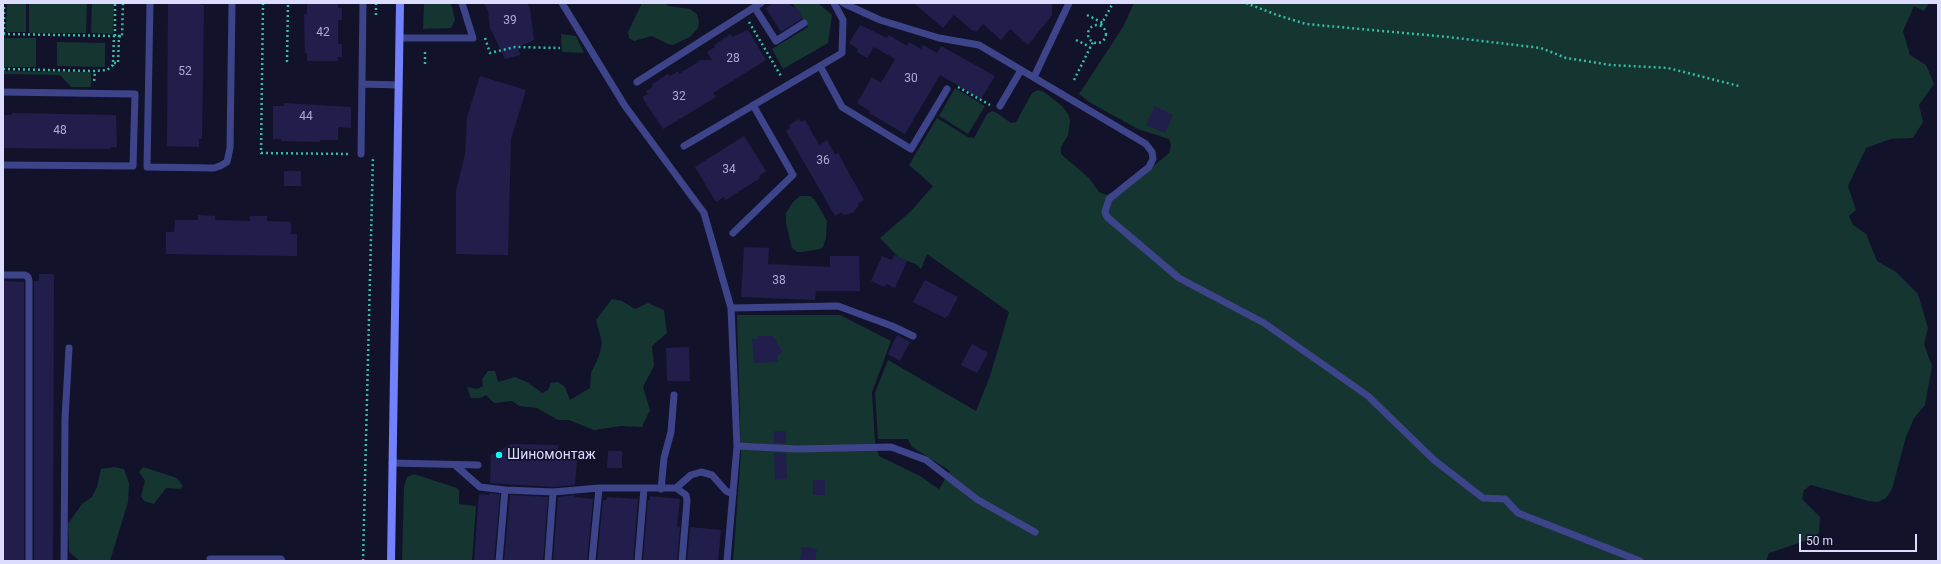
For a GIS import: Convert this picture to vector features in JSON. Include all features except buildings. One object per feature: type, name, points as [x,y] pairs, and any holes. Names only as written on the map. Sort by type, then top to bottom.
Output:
[{"type":"street","points":[[390,561],[400,3]]},
{"type":"lane","points":[[150,3],[147,167],[214,168],[226,162],[230,148],[232,3]]},
{"type":"lane","points":[[358,154],[362,84],[363,3]]},
{"type":"lane","points":[[400,38],[473,38],[462,3]]},
{"type":"lane","points":[[562,3],[625,106],[704,213],[731,308],[737,446],[727,561]]},
{"type":"lane","points":[[684,146],[842,53],[843,20],[834,3]]},
{"type":"lane","points":[[843,3],[880,20],[939,38],[979,45],[1150,147],[1153,159],[1149,167],[1109,199],[1105,212],[1107,217],[1179,278],[1264,323],[1368,396],[1434,460],[1483,498],[1505,499],[1518,513],[1640,561]]},
{"type":"lane","points":[[1034,77],[1069,3]]},
{"type":"lane","points":[[637,82],[758,5],[776,41],[804,23]]},
{"type":"lane","points":[[820,66],[842,107],[911,149],[947,89]]},
{"type":"lane","points":[[1000,106],[1021,70]]},
{"type":"lane","points":[[362,84],[399,84]]},
{"type":"lane","points":[[3,92],[135,94],[133,166],[3,164]]},
{"type":"lane","points":[[734,233],[793,175],[753,105]]},
{"type":"lane","points":[[3,275],[25,275],[28,277],[29,281],[28,561]]},
{"type":"lane","points":[[731,308],[838,306],[892,326],[913,336]]},
{"type":"lane","points":[[64,561],[65,419],[69,348]]},
{"type":"lane","points":[[661,489],[664,458],[671,432],[674,395]]},
{"type":"lane","points":[[737,446],[797,449],[891,447],[926,460],[978,500],[1035,532]]},
{"type":"lane","points":[[392,463],[478,465]]},
{"type":"lane","points":[[455,465],[480,486],[505,490],[553,492],[599,488],[676,488],[691,475],[701,472],[712,475],[726,491],[733,494]]},
{"type":"lane","points":[[592,561],[599,488]]},
{"type":"lane","points":[[638,561],[644,488]]},
{"type":"lane","points":[[676,488],[686,495],[687,502],[682,561]]},
{"type":"lane","points":[[499,561],[505,490]]},
{"type":"lane","points":[[548,561],[553,492]]},
{"type":"lane","points":[[210,561],[210,559],[281,559],[282,561]]},
{"type":"path","points":[[4,3],[3,34],[122,37],[123,3]]},
{"type":"path","points":[[263,3],[261,153],[358,154]]},
{"type":"path","points":[[287,62],[288,3]]},
{"type":"path","points":[[376,3],[376,18]]},
{"type":"path","points":[[1102,24],[1113,3]]},
{"type":"path","points":[[1246,3],[1306,24],[1448,37],[1540,48],[1566,58],[1611,65],[1668,68],[1739,86]]},
{"type":"path","points":[[114,63],[115,5],[123,7]]},
{"type":"path","points":[[744,15],[787,85]]},
{"type":"path","points":[[1087,15],[1102,24],[1106,31],[1106,37],[1099,43],[1093,42],[1089,38],[1089,28],[1094,25],[1102,24]]},
{"type":"path","points":[[483,32],[490,53],[515,47],[560,48]]},
{"type":"path","points":[[3,69],[107,70],[114,63],[118,63],[119,36]]},
{"type":"path","points":[[1076,40],[1090,47]]},
{"type":"path","points":[[1074,80],[1093,42]]},
{"type":"path","points":[[94,93],[95,71]]},
{"type":"path","points":[[947,89],[951,82],[998,110],[1000,106]]},
{"type":"path","points":[[363,561],[373,154]]},
{"type":"green space","points":[[7,3],[26,3],[26,32],[6,32]]},
{"type":"green space","points":[[29,3],[87,3],[86,33],[29,33]]},
{"type":"green space","points":[[92,3],[114,3],[113,34],[91,33]]},
{"type":"green space","points":[[424,3],[451,3],[455,20],[451,28],[423,29]]},
{"type":"green space","points":[[642,3],[664,3],[669,6],[690,9],[697,14],[699,22],[698,28],[690,37],[673,45],[652,36],[634,41],[629,38],[628,32]]},
{"type":"green space","points":[[776,3],[818,3],[832,15],[828,43],[783,69],[772,49],[808,27],[793,4]]},
{"type":"green space","points":[[1134,3],[1929,3],[1924,11],[1914,6],[1903,31],[1910,55],[1926,65],[1934,84],[1919,105],[1923,122],[1913,138],[1891,139],[1866,148],[1848,186],[1856,210],[1849,216],[1853,225],[1866,234],[1877,261],[1896,272],[1918,294],[1928,328],[1924,344],[1932,366],[1925,405],[1914,418],[1906,437],[1892,489],[1886,498],[1878,502],[1868,501],[1811,485],[1804,490],[1802,499],[1820,517],[1819,533],[1808,540],[1769,553],[1766,561],[733,561],[741,454],[737,315],[840,315],[891,341],[872,392],[875,442],[879,456],[920,476],[939,489],[950,471],[912,447],[908,439],[878,439],[875,393],[888,360],[976,411],[990,376],[1009,312],[927,254],[921,269],[916,264],[899,258],[880,238],[911,211],[933,186],[909,165],[937,118],[968,137],[974,138],[987,114],[992,111],[1011,123],[1016,122],[1032,93],[1038,90],[1044,92],[1062,106],[1068,114],[1070,121],[1068,135],[1061,147],[1061,154],[1089,178],[1099,192],[1107,195],[1138,179],[1169,153],[1171,145],[1169,139],[1138,129],[1089,102],[1079,94],[1123,27]]},
{"type":"green space","points":[[561,34],[576,36],[584,53],[562,52]]},
{"type":"green space","points":[[3,38],[36,38],[36,67],[3,67]]},
{"type":"green space","points":[[57,42],[105,43],[105,67],[57,66]]},
{"type":"green space","points":[[3,71],[91,72],[91,87],[71,87],[60,75],[3,75]]},
{"type":"green space","points":[[955,88],[985,106],[968,134],[939,116]]},
{"type":"green space","points":[[800,196],[810,196],[815,200],[827,221],[826,238],[823,247],[820,249],[797,252],[792,248],[786,223],[786,213],[793,202]]},
{"type":"green space","points":[[612,299],[622,301],[635,309],[648,303],[664,310],[667,333],[652,346],[654,366],[643,387],[650,410],[642,427],[621,426],[594,430],[569,420],[558,420],[537,408],[519,406],[512,401],[494,403],[486,395],[480,398],[471,398],[467,387],[477,389],[483,386],[482,379],[488,371],[495,371],[498,382],[515,377],[527,382],[542,393],[548,390],[551,383],[558,382],[565,387],[570,400],[590,388],[591,373],[599,356],[602,343],[596,320]]},
{"type":"green space","points":[[114,467],[124,469],[129,483],[128,502],[110,561],[80,561],[69,552],[68,524],[82,504],[92,497],[97,487],[101,469]]},
{"type":"green space","points":[[143,467],[177,478],[183,486],[180,489],[166,488],[154,504],[144,501],[141,496],[145,481],[139,472]]},
{"type":"green space","points":[[414,474],[457,488],[459,490],[459,504],[476,506],[472,561],[402,561],[404,487],[407,477]]},
{"type":"place","name":"Шиномонтаж","points":[[499,455]]}]
